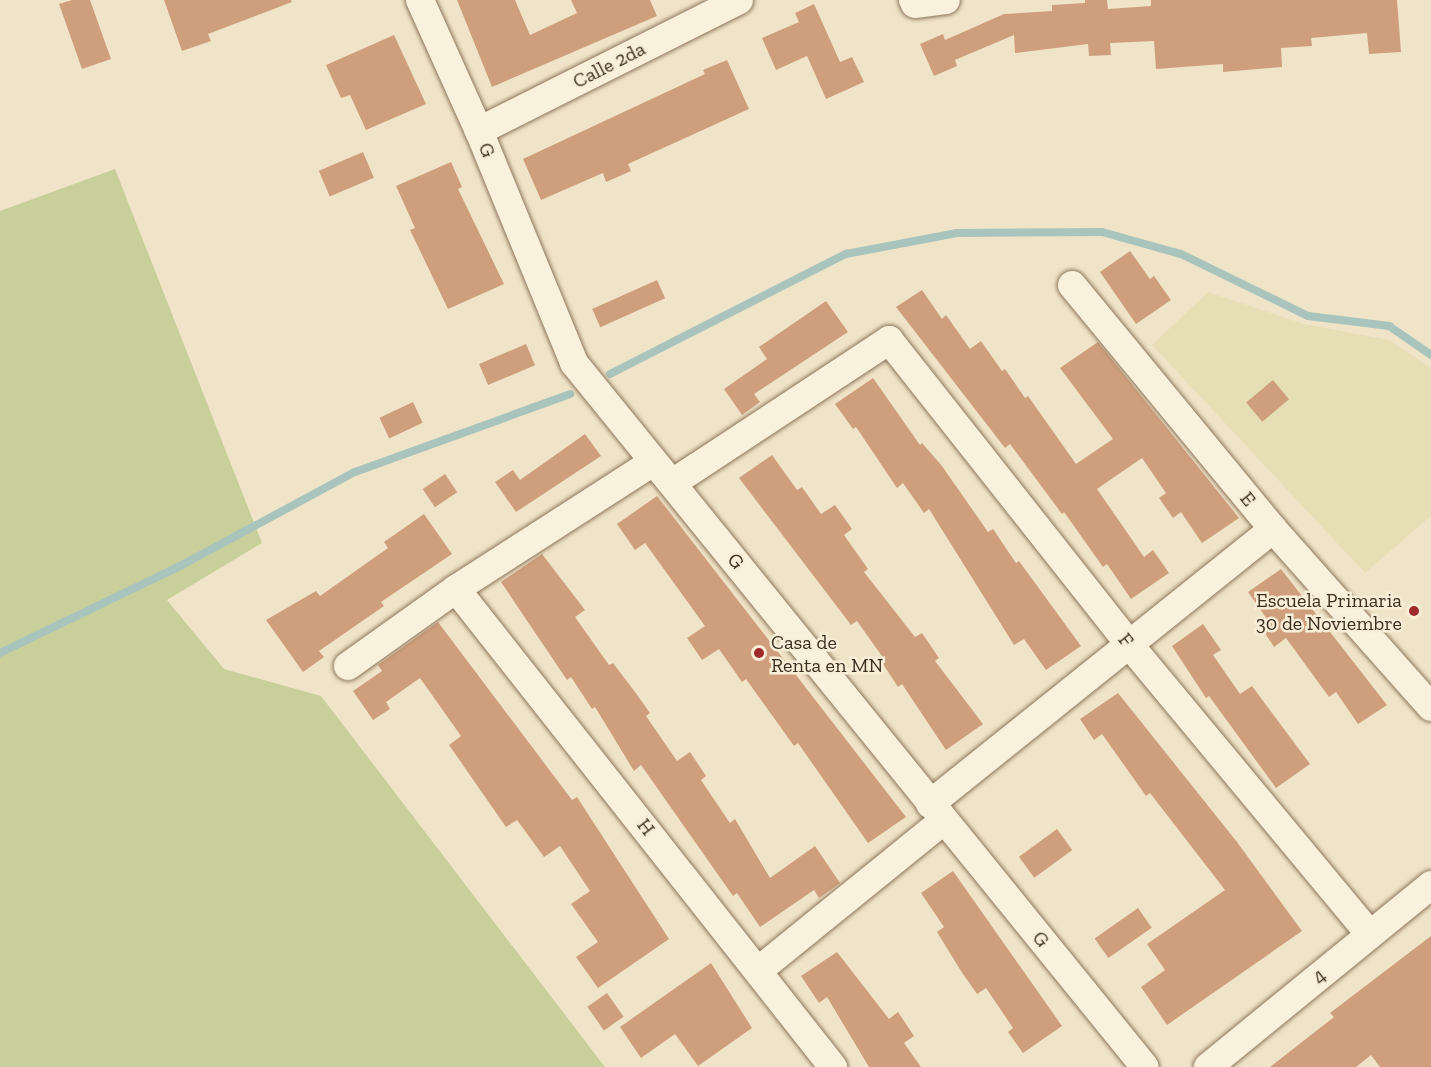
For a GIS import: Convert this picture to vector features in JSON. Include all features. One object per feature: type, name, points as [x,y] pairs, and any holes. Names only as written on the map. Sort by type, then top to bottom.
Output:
[{"type":"street","name":"G","points":[[420,0],[479,130],[574,363],[653,462],[674,482],[937,812],[1145,1067]]},
{"type":"street","name":"Calle 2da","points":[[479,130],[739,0]]},
{"type":"street","points":[[914,2],[946,0]]},
{"type":"street","name":"E","points":[[1072,285],[1273,529],[1431,707]]},
{"type":"street","name":"F","points":[[674,482],[889,340],[1128,643],[1370,935]]},
{"type":"street","points":[[348,666],[456,589],[653,462]]},
{"type":"street","points":[[759,970],[1128,643],[1273,529]]},
{"type":"street","name":"H","points":[[456,589],[759,970],[833,1067]]},
{"type":"street","name":"4","points":[[1208,1067],[1431,885]]},
{"type":"shaded area","points":[[1208,292],[1304,324],[1389,340],[1431,368],[1431,516],[1365,573],[1152,345]]},
{"type":"green space","points":[[115,169],[262,543],[167,600],[224,669],[321,696],[605,1067],[0,1067],[0,211]]},
{"type":"building","points":[[72,0],[90,0],[111,59],[82,69],[59,4]]},
{"type":"building","points":[[164,0],[291,0],[292,2],[208,34],[211,41],[182,51]]},
{"type":"building","points":[[457,0],[515,0],[530,35],[577,13],[571,0],[650,0],[657,16],[492,87]]},
{"type":"building","points":[[1085,0],[1107,0],[1108,9],[1151,6],[1151,0],[1397,0],[1401,52],[1369,54],[1367,33],[1311,38],[1312,46],[1281,48],[1282,67],[1223,72],[1223,64],[1156,69],[1154,41],[1110,43],[1111,55],[1089,56],[1088,44],[1015,53],[1014,35],[955,60],[957,66],[934,76],[920,44],[943,34],[945,40],[1004,14],[1052,11],[1052,5],[1085,3]]},
{"type":"building","points":[[814,4],[840,62],[852,57],[864,82],[826,99],[807,56],[776,70],[762,38],[799,22],[795,13]]},
{"type":"building","points":[[394,35],[426,104],[366,130],[350,95],[341,98],[326,65]]},
{"type":"building","points":[[727,60],[749,109],[628,164],[631,171],[606,182],[603,173],[541,200],[523,159],[705,74],[703,70]]},
{"type":"building","points":[[363,152],[374,178],[330,197],[319,171]]},
{"type":"building","points":[[451,162],[462,187],[458,189],[504,284],[448,309],[410,230],[415,228],[396,186]]},
{"type":"building","points":[[1130,251],[1150,279],[1154,276],[1171,300],[1136,324],[1100,272]]},
{"type":"building","points":[[657,280],[665,298],[600,327],[592,309]]},
{"type":"building","points":[[922,290],[942,319],[946,315],[970,349],[981,341],[1002,371],[1005,369],[1025,398],[1028,396],[1076,464],[1113,439],[1060,368],[1098,342],[1239,518],[1202,543],[1181,512],[1173,518],[1159,498],[1166,493],[1142,458],[1097,489],[1144,557],[1153,550],[1169,573],[1131,599],[1107,564],[1103,567],[1064,512],[1062,514],[1010,444],[1005,448],[896,307]]},
{"type":"building","points":[[826,301],[848,332],[754,394],[760,402],[742,415],[724,389],[767,359],[759,347]]},
{"type":"building","points":[[526,344],[535,365],[488,385],[479,364]]},
{"type":"building","points":[[873,378],[920,445],[922,443],[942,466],[988,532],[993,529],[1016,563],[1019,561],[1081,646],[1046,670],[1024,639],[1014,645],[929,509],[924,513],[903,483],[897,488],[856,427],[853,429],[835,404]]},
{"type":"building","points":[[1273,380],[1289,399],[1262,422],[1246,402]]},
{"type":"building","points":[[413,402],[423,423],[389,438],[379,418]]},
{"type":"building","points":[[585,434],[601,456],[516,512],[495,482],[513,470],[520,480]]},
{"type":"building","points":[[772,455],[797,490],[802,487],[821,514],[835,505],[852,529],[844,535],[868,569],[864,572],[915,637],[922,633],[939,658],[935,661],[983,724],[946,750],[902,684],[898,687],[881,661],[884,659],[857,621],[851,625],[739,478]]},
{"type":"building","points":[[445,474],[457,492],[435,507],[423,489]]},
{"type":"building","points":[[657,496],[906,817],[868,843],[798,743],[794,746],[746,679],[742,682],[719,649],[702,660],[687,638],[705,626],[645,543],[635,550],[617,524]]},
{"type":"building","points":[[424,514],[452,554],[381,602],[384,606],[319,651],[324,657],[303,672],[266,620],[316,591],[320,596],[388,548],[384,542]]},
{"type":"building","points":[[542,554],[585,610],[575,617],[609,665],[613,663],[650,713],[646,716],[677,761],[690,752],[706,776],[701,780],[730,823],[735,819],[770,878],[815,846],[840,883],[819,898],[814,890],[760,927],[737,893],[733,896],[641,765],[634,771],[595,707],[592,709],[571,677],[567,680],[501,582]]},
{"type":"building","points":[[1281,569],[1387,705],[1358,724],[1336,692],[1329,697],[1286,638],[1274,647],[1259,624],[1267,619],[1248,592]]},
{"type":"building","points":[[438,622],[572,800],[577,797],[669,939],[598,988],[576,957],[598,942],[571,904],[590,891],[560,846],[544,857],[517,820],[506,827],[449,745],[461,736],[420,678],[386,702],[390,709],[373,720],[353,691],[382,671],[378,665]]},
{"type":"building","points":[[1203,624],[1221,650],[1213,655],[1240,694],[1252,686],[1310,764],[1276,788],[1209,696],[1206,698],[1172,646]]},
{"type":"building","points":[[1118,693],[1237,842],[1302,931],[1167,1025],[1141,987],[1165,970],[1147,944],[1225,890],[1150,793],[1146,796],[1102,734],[1094,740],[1080,719]]},
{"type":"building","points":[[1057,829],[1072,850],[1034,878],[1019,857]]},
{"type":"building","points":[[953,871],[1062,1026],[1023,1053],[1008,1032],[1013,1028],[986,988],[977,994],[961,971],[937,932],[944,927],[921,893]]},
{"type":"building","points":[[1138,908],[1152,928],[1108,958],[1095,938]]},
{"type":"building","points":[[1431,936],[1431,1067],[1380,1067],[1371,1055],[1356,1067],[1270,1067],[1334,1017],[1330,1013]]},
{"type":"building","points":[[837,952],[889,1019],[898,1012],[914,1036],[904,1043],[921,1067],[869,1067],[827,997],[819,1003],[801,976]]},
{"type":"building","points":[[711,963],[752,1028],[698,1066],[675,1034],[641,1058],[620,1027]]},
{"type":"building","points":[[607,993],[624,1017],[604,1031],[587,1007]]},
{"type":"waterway","points":[[610,374],[846,254],[957,233],[1102,232],[1181,254],[1308,316],[1389,326],[1431,355]]},
{"type":"waterway","points":[[0,653],[182,565],[355,472],[570,394]]},
{"type":"place","name":"Escuela Primaria 30 de Noviembre","points":[[1414,611]]},
{"type":"place","name":"Casa de Renta en MN","points":[[759,653]]}]
